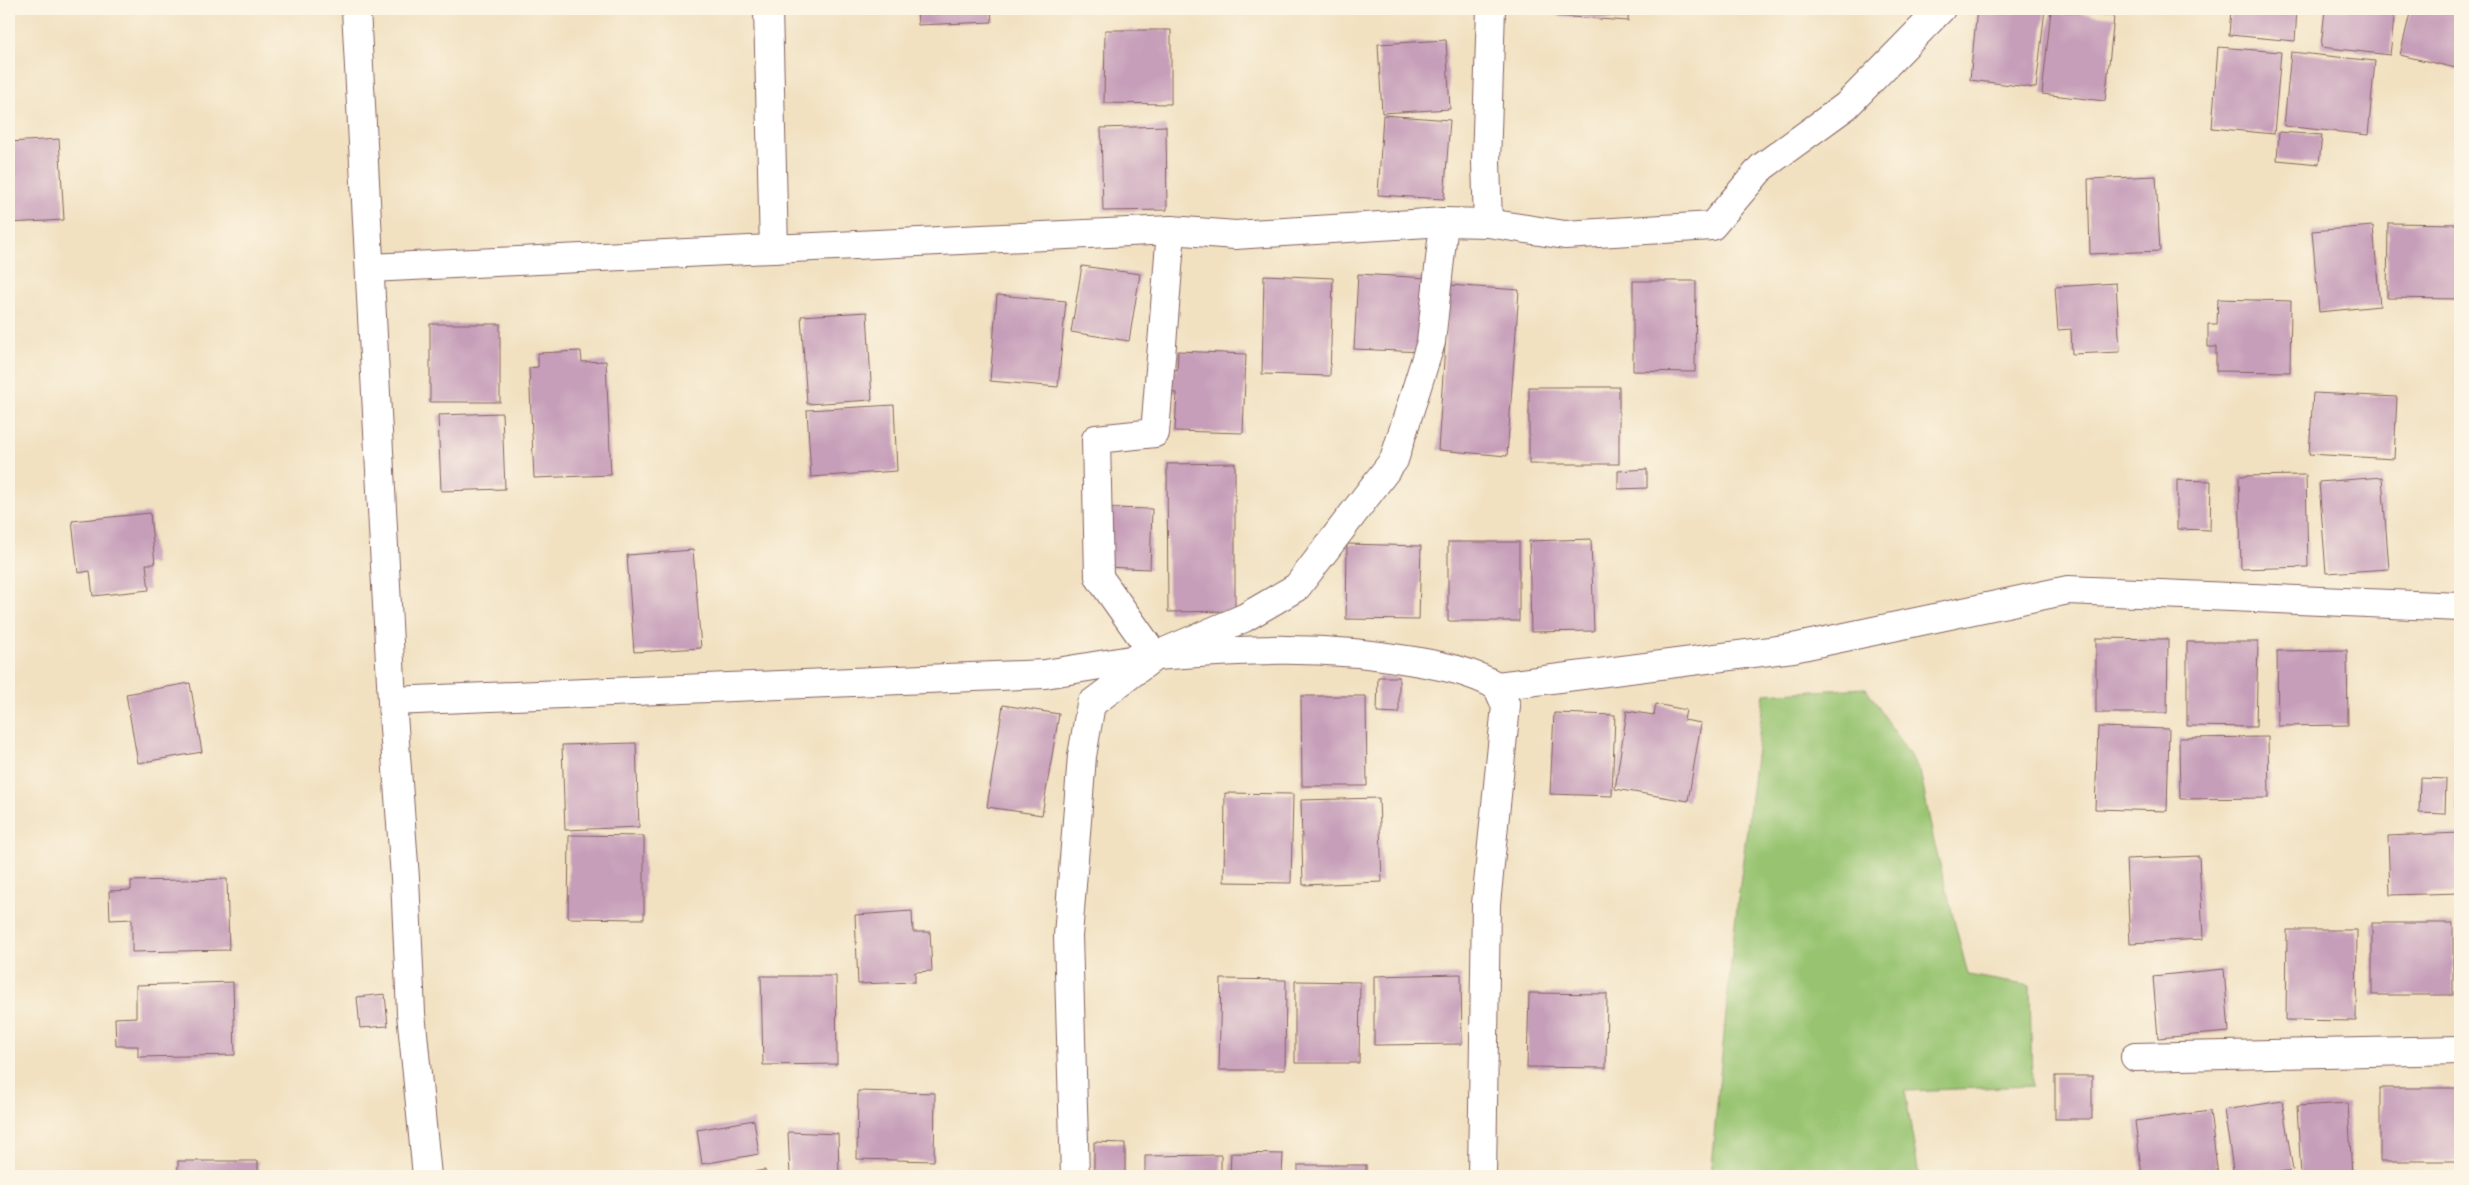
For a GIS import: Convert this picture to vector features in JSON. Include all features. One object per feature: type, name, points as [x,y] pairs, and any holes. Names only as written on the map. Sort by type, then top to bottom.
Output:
[{"type":"street","points":[[356,9],[392,701],[405,878],[411,1013],[426,1176]]},
{"type":"street","points":[[768,9],[774,249]]},
{"type":"street","points":[[1488,223],[1486,162],[1491,9]]},
{"type":"street","points":[[370,268],[1171,230],[1235,234],[1444,222],[1488,223],[1565,235],[1712,226],[1762,167],[1846,106],[1941,9]]},
{"type":"street","points":[[1075,1176],[1068,936],[1082,756],[1091,704],[1155,656],[1244,618],[1297,587],[1394,460],[1431,342],[1444,222]]},
{"type":"street","points":[[1155,656],[1098,577],[1096,439],[1155,433],[1171,230]]},
{"type":"street","points":[[1497,686],[1793,648],[2068,590],[2460,607]]},
{"type":"street","points":[[392,701],[1045,674],[1155,656],[1234,650],[1289,649],[1372,653],[1476,674],[1497,686],[1506,706],[1486,904],[1482,1176]]},
{"type":"street","points":[[2136,1057],[2460,1050]]},
{"type":"green space","points":[[1866,688],[1920,771],[1934,842],[1968,975],[2030,986],[2032,1086],[1905,1091],[1919,1176],[1710,1176],[1735,923],[1764,694]]},
{"type":"building","points":[[917,9],[991,9],[992,22],[918,25]]},
{"type":"building","points":[[1557,9],[1629,9],[1628,21],[1556,16]]},
{"type":"building","points":[[1977,9],[2045,9],[2036,88],[1970,80]]},
{"type":"building","points":[[2231,9],[2297,9],[2295,41],[2229,35]]},
{"type":"building","points":[[2325,9],[2395,9],[2390,55],[2321,47]]},
{"type":"building","points":[[2411,9],[2460,9],[2460,69],[2400,55]]},
{"type":"building","points":[[2051,10],[2114,17],[2105,101],[2042,94]]},
{"type":"building","points":[[1105,30],[1171,30],[1171,104],[1104,103]]},
{"type":"building","points":[[1446,40],[1450,109],[1382,113],[1378,44]]},
{"type":"building","points":[[2218,47],[2281,52],[2274,134],[2212,128]]},
{"type":"building","points":[[2291,52],[2375,61],[2368,135],[2284,126]]},
{"type":"building","points":[[1383,115],[1450,120],[1444,199],[1378,195]]},
{"type":"building","points":[[1166,126],[1167,210],[1103,211],[1101,128]]},
{"type":"building","points":[[2279,132],[2322,135],[2319,164],[2277,160]]},
{"type":"building","points":[[59,139],[64,220],[9,223],[9,142]]},
{"type":"building","points":[[2156,176],[2160,251],[2090,254],[2088,179]]},
{"type":"building","points":[[2388,223],[2460,224],[2460,299],[2387,298]]},
{"type":"building","points":[[2373,226],[2380,306],[2319,312],[2312,231]]},
{"type":"building","points":[[1082,266],[1140,274],[1129,341],[1071,332]]},
{"type":"building","points":[[1358,274],[1428,278],[1423,352],[1354,349]]},
{"type":"building","points":[[1264,275],[1333,278],[1330,376],[1262,374]]},
{"type":"building","points":[[1633,281],[1696,281],[1695,372],[1633,371]]},
{"type":"building","points":[[2116,283],[2120,352],[2072,354],[2071,329],[2058,330],[2055,287]]},
{"type":"building","points":[[1449,285],[1519,290],[1507,456],[1438,450]]},
{"type":"building","points":[[997,295],[1066,301],[1058,387],[990,381]]},
{"type":"building","points":[[2218,299],[2291,301],[2290,372],[2216,371],[2216,347],[2208,347],[2208,324],[2217,324]]},
{"type":"building","points":[[867,312],[872,400],[807,404],[801,316]]},
{"type":"building","points":[[430,324],[500,324],[500,402],[430,402]]},
{"type":"building","points":[[581,351],[582,362],[606,361],[611,475],[534,478],[529,368],[538,367],[538,353]]},
{"type":"building","points":[[1178,351],[1246,354],[1243,433],[1175,431],[1177,393],[1163,392],[1165,370],[1177,370]]},
{"type":"building","points":[[1529,387],[1619,387],[1619,464],[1529,464]]},
{"type":"building","points":[[2313,393],[2397,397],[2394,459],[2309,454]]},
{"type":"building","points":[[894,405],[897,471],[811,477],[807,410]]},
{"type":"building","points":[[502,413],[505,489],[441,491],[438,415]]},
{"type":"building","points":[[1235,463],[1235,611],[1168,612],[1167,464]]},
{"type":"building","points":[[1647,469],[1647,488],[1618,489],[1618,471]]},
{"type":"building","points":[[2306,475],[2308,567],[2241,569],[2239,476]]},
{"type":"building","points":[[2382,477],[2389,569],[2326,573],[2319,482]]},
{"type":"building","points":[[2177,480],[2211,481],[2210,530],[2177,529]]},
{"type":"building","points":[[1107,508],[1152,509],[1150,569],[1105,567]]},
{"type":"building","points":[[150,513],[155,564],[146,564],[149,590],[93,596],[90,571],[78,573],[72,521]]},
{"type":"building","points":[[1591,539],[1594,631],[1531,632],[1529,541]]},
{"type":"building","points":[[1448,542],[1519,542],[1519,621],[1448,621]]},
{"type":"building","points":[[1347,544],[1421,546],[1419,620],[1346,619]]},
{"type":"building","points":[[693,550],[701,648],[634,652],[627,555]]},
{"type":"building","points":[[2096,638],[2168,639],[2167,713],[2096,713]]},
{"type":"building","points":[[2187,642],[2258,642],[2256,727],[2187,726]]},
{"type":"building","points":[[2347,650],[2348,725],[2278,726],[2277,651]]},
{"type":"building","points":[[1378,677],[1399,677],[1399,713],[1377,712]]},
{"type":"building","points":[[190,683],[202,752],[138,763],[126,694]]},
{"type":"building","points":[[1301,696],[1366,696],[1367,786],[1302,786]]},
{"type":"building","points":[[1656,704],[1686,710],[1684,720],[1701,723],[1688,801],[1615,789],[1627,711],[1654,715]]},
{"type":"building","points":[[1003,705],[1059,714],[1042,815],[987,807]]},
{"type":"building","points":[[1554,713],[1615,715],[1612,796],[1550,794]]},
{"type":"building","points":[[2098,727],[2169,729],[2167,811],[2095,809]]},
{"type":"building","points":[[2460,733],[2460,813],[2457,813],[2456,734]]},
{"type":"building","points":[[2268,737],[2269,798],[2180,799],[2179,738]]},
{"type":"building","points":[[636,743],[639,827],[565,830],[562,745]]},
{"type":"building","points":[[2420,778],[2446,779],[2445,814],[2419,813]]},
{"type":"building","points":[[1225,793],[1293,794],[1291,883],[1224,882]]},
{"type":"building","points":[[1379,798],[1382,882],[1303,885],[1301,800]]},
{"type":"building","points":[[2460,833],[2460,893],[2390,895],[2388,836]]},
{"type":"building","points":[[569,835],[644,836],[644,919],[568,918]]},
{"type":"building","points":[[2199,856],[2203,939],[2130,943],[2126,859]]},
{"type":"building","points":[[227,879],[229,950],[132,952],[132,919],[110,920],[109,891],[131,890],[131,881]]},
{"type":"building","points":[[912,911],[913,932],[930,932],[932,971],[915,972],[915,982],[858,984],[855,915]]},
{"type":"building","points":[[2372,923],[2453,923],[2453,995],[2372,995]]},
{"type":"building","points":[[2287,930],[2357,930],[2356,1021],[2286,1020]]},
{"type":"building","points":[[2224,969],[2229,1032],[2158,1038],[2153,976]]},
{"type":"building","points":[[1461,974],[1462,1044],[1374,1045],[1374,976]]},
{"type":"building","points":[[761,976],[836,976],[837,1064],[763,1065]]},
{"type":"building","points":[[1221,979],[1286,980],[1285,1070],[1219,1070]]},
{"type":"building","points":[[1295,981],[1360,982],[1359,1063],[1295,1063]]},
{"type":"building","points":[[233,982],[235,1055],[138,1057],[138,1046],[116,1046],[115,1018],[136,1017],[136,985]]},
{"type":"building","points":[[1529,993],[1607,994],[1606,1068],[1527,1067]]},
{"type":"building","points":[[385,994],[388,1026],[360,1028],[357,997]]},
{"type":"building","points":[[2055,1076],[2092,1076],[2092,1119],[2055,1119]]},
{"type":"building","points":[[2380,1088],[2460,1088],[2460,1161],[2380,1161]]},
{"type":"building","points":[[858,1091],[935,1093],[934,1161],[857,1159]]},
{"type":"building","points":[[2282,1101],[2293,1170],[2253,1176],[2234,1176],[2224,1110]]},
{"type":"building","points":[[2348,1103],[2352,1176],[2301,1176],[2297,1106]]},
{"type":"building","points":[[2210,1111],[2218,1176],[2142,1176],[2135,1121]]},
{"type":"building","points":[[754,1120],[759,1154],[702,1164],[697,1130]]},
{"type":"building","points":[[788,1132],[838,1134],[839,1176],[790,1176]]},
{"type":"building","points":[[1094,1142],[1125,1143],[1125,1176],[1094,1176]]},
{"type":"building","points":[[1231,1153],[1283,1154],[1282,1176],[1230,1176]]},
{"type":"building","points":[[1221,1155],[1221,1176],[1145,1176],[1145,1156]]},
{"type":"building","points":[[178,1161],[258,1161],[258,1176],[178,1176]]},
{"type":"building","points":[[1298,1165],[1366,1165],[1366,1176],[1298,1176]]},
{"type":"building","points":[[765,1170],[766,1176],[733,1176],[733,1175]]}]
